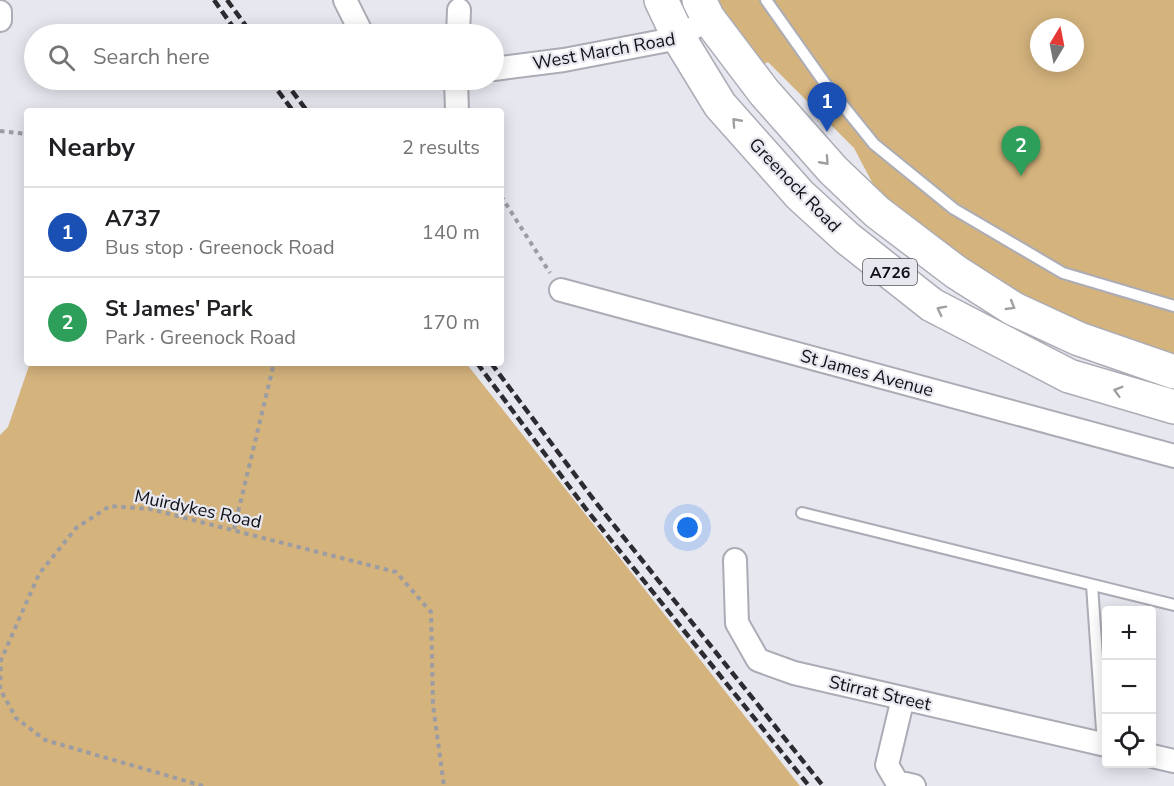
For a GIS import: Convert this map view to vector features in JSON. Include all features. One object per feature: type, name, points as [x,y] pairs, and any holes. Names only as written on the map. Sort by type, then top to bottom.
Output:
[{"type":"main road","name":"Greenock Road","points":[[661,0],[679,38],[720,105],[800,195],[847,238],[932,305],[1069,376],[1174,407]]},
{"type":"main road","name":"A726","points":[[704,9],[764,92],[833,170],[877,212],[956,272],[1014,309],[1079,339],[1174,372]]},
{"type":"street","points":[[0,4],[7,0]]},
{"type":"street","points":[[345,0],[357,24]]},
{"type":"street","points":[[458,24],[459,9]]},
{"type":"street","name":"West March Road","points":[[504,68],[564,60],[679,38],[704,9]]},
{"type":"street","points":[[0,12],[0,21]]},
{"type":"street","points":[[456,90],[457,108]]},
{"type":"street","name":"St James Avenue","points":[[561,290],[1174,456]]},
{"type":"street","name":"Stirrat Street","points":[[735,560],[737,623],[758,660],[794,673],[1102,744]]},
{"type":"street","points":[[903,698],[887,765],[897,782],[914,786]]},
{"type":"street","points":[[1156,757],[1174,761]]},
{"type":"lane","points":[[766,0],[824,82],[874,144],[954,209],[1063,273],[1174,306]]},
{"type":"lane","points":[[802,513],[1174,604]]},
{"type":"lane","points":[[1092,585],[1102,714]]},
{"type":"path","points":[[0,131],[24,134]]},
{"type":"path","points":[[504,201],[561,290]]},
{"type":"path","points":[[234,529],[273,366]]},
{"type":"path","name":"Muirdykes Road","points":[[204,786],[45,740],[16,718],[0,689],[1,660],[39,574],[76,528],[110,506],[150,508],[396,572],[431,612],[433,705],[444,786]]},
{"type":"shaded area","points":[[716,0],[1174,0],[1174,361],[1083,330],[987,278],[883,203],[854,148],[768,62],[758,67]]},
{"type":"shaded area","points":[[29,366],[468,366],[800,786],[0,786],[0,435],[8,427]]},
{"type":"railway","points":[[214,0],[231,24]]},
{"type":"railway","points":[[227,0],[245,24]]},
{"type":"railway","points":[[277,90],[291,108]]},
{"type":"railway","points":[[291,90],[305,108]]},
{"type":"railway","points":[[479,366],[586,509],[809,786]]},
{"type":"railway","points":[[493,366],[597,504],[823,786]]},
{"type":"place","name":"A737","points":[[827,132]]},
{"type":"place","name":"St James' Park","points":[[1021,176]]}]
